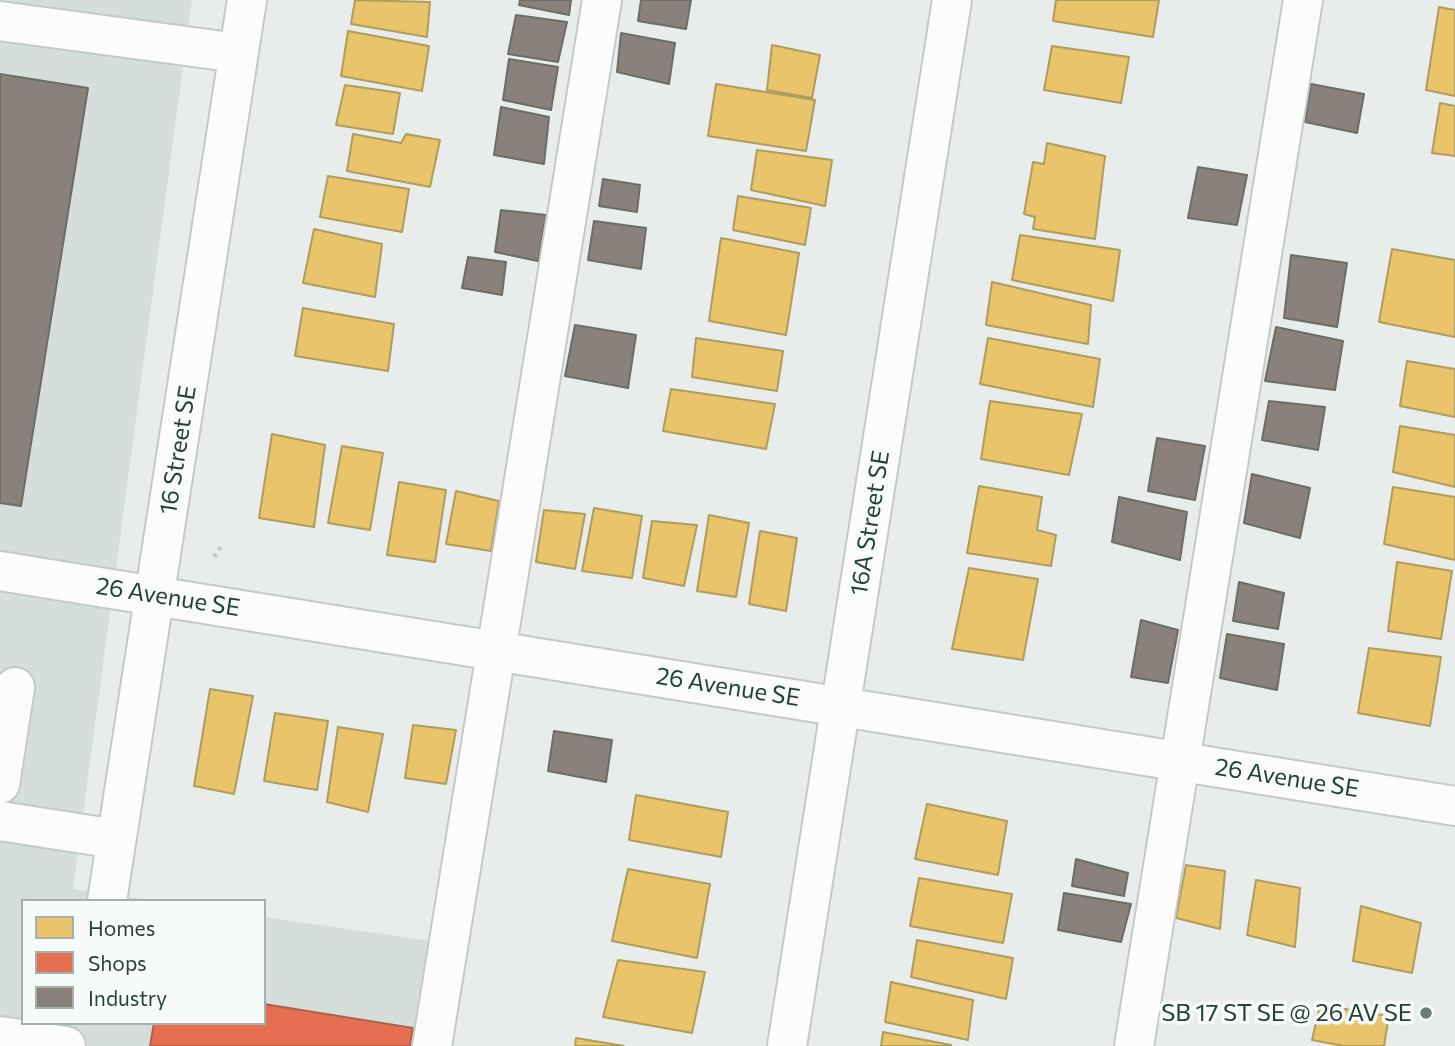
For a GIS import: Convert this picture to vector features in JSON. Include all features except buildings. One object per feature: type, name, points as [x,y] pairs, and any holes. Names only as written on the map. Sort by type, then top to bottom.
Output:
[{"type":"street","name":"16 Street SE","points":[[107,899],[247,0]]},
{"type":"street","points":[[432,1046],[602,0]]},
{"type":"street","name":"16A Street SE","points":[[787,1046],[952,0]]},
{"type":"street","points":[[1134,1046],[1303,0]]},
{"type":"street","points":[[0,21],[238,53]]},
{"type":"street","name":"26 Avenue SE","points":[[0,571],[498,649],[1455,806]]},
{"type":"street","points":[[0,784],[15,687]]},
{"type":"street","points":[[0,821],[116,839]]},
{"type":"street","points":[[84,1046],[88,1025]]},
{"type":"street","points":[[0,1037],[66,1046]]},
{"type":"path","points":[[215,557],[222,545]]},
{"type":"shaded area","points":[[0,0],[192,0],[73,889],[140,899],[21,899],[21,1025],[266,1025],[266,917],[444,943],[426,1046],[0,1046]]},
{"type":"place","name":"SB 17 ST SE @ 26 AV SE","points":[[1426,1013]]}]
